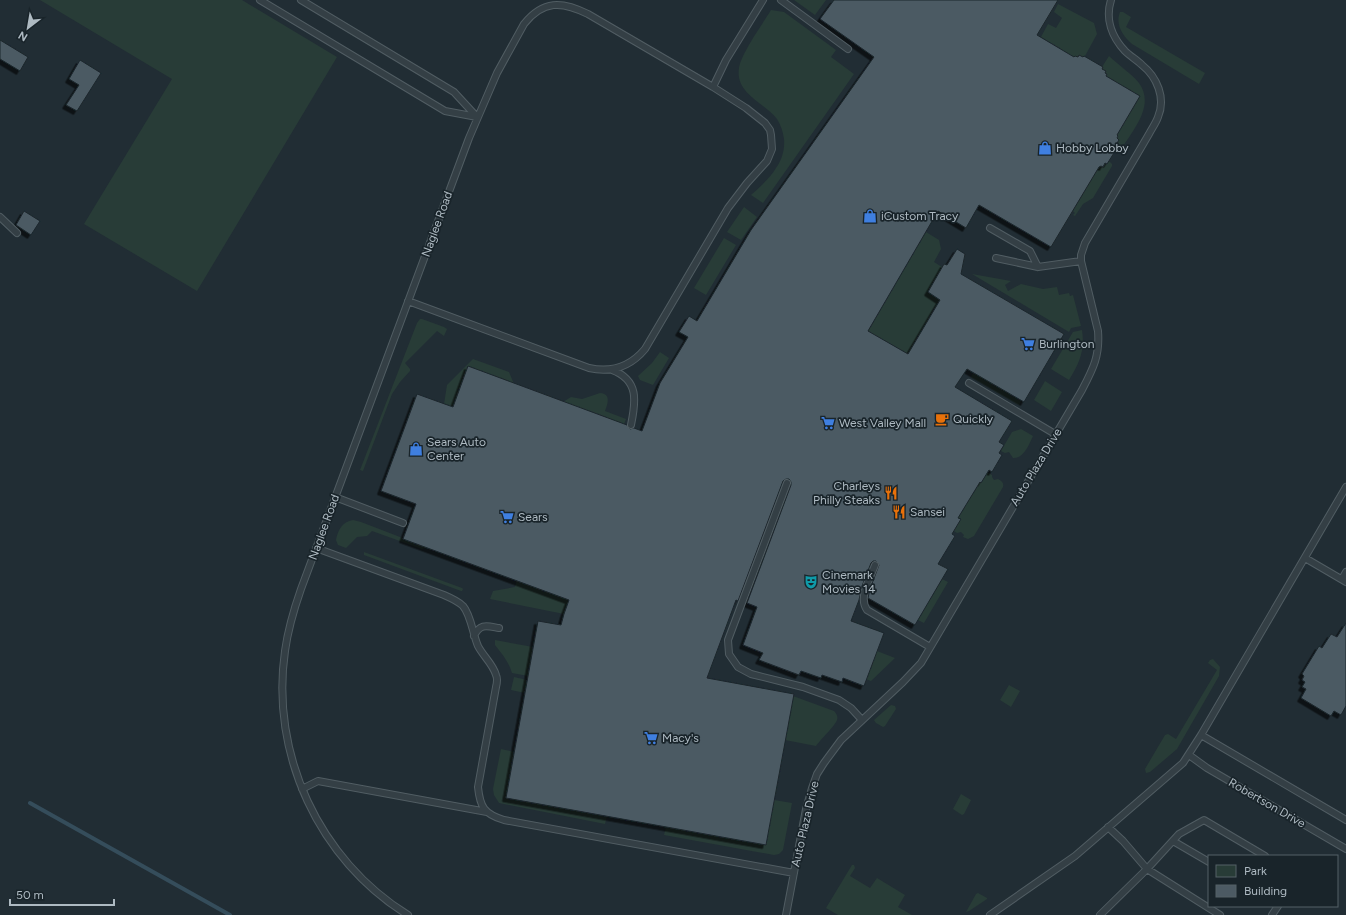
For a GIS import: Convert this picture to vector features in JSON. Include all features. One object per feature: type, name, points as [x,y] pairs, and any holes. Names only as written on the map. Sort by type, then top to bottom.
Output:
[{"type":"lane","points":[[260,0],[445,111],[477,117]]},
{"type":"lane","points":[[301,0],[454,92],[477,117]]},
{"type":"lane","points":[[712,87],[726,60],[764,0]]},
{"type":"lane","points":[[781,0],[848,49]]},
{"type":"lane","name":"Auto Plaza Drive","points":[[786,915],[806,809],[817,774],[836,745],[916,669],[1089,377],[1098,356],[1098,331],[1081,261],[1081,255],[1085,243],[1149,134],[1158,117],[1161,106],[1157,83],[1152,74],[1120,45],[1112,32],[1109,21],[1111,0]]},
{"type":"lane","name":"Naglee Road","points":[[408,915],[382,897],[346,862],[317,820],[302,789],[295,770],[287,737],[282,700],[285,651],[290,622],[301,589],[477,117],[497,73],[524,24],[537,11],[557,4],[568,5],[588,14],[712,87],[758,116],[770,130],[771,135],[772,149],[770,155],[760,170],[746,183],[728,208],[645,349],[631,362],[612,370]]},
{"type":"lane","points":[[0,217],[17,233]]},
{"type":"lane","points":[[990,228],[1030,251],[1038,267]]},
{"type":"lane","points":[[996,258],[1038,267],[1081,261]]},
{"type":"lane","points":[[408,301],[589,368],[612,370],[621,373],[628,381],[634,393],[635,406],[631,425]]},
{"type":"lane","points":[[969,383],[1055,434]]},
{"type":"lane","points":[[787,483],[728,640],[729,654],[738,667],[751,674],[803,687],[839,700],[851,708],[862,720]]},
{"type":"lane","points":[[990,915],[1075,856],[1182,763],[1189,755],[1346,487]]},
{"type":"lane","points":[[335,497],[404,523]]},
{"type":"lane","points":[[316,548],[451,598],[463,607],[479,648],[494,670],[497,681],[478,787],[479,801],[487,812]]},
{"type":"lane","points":[[1305,558],[1344,581],[1346,572]]},
{"type":"lane","points":[[874,565],[864,595],[864,606],[867,610],[930,647]]},
{"type":"lane","points":[[474,636],[477,630],[481,627],[488,626],[499,628]]},
{"type":"lane","name":"Robertson Drive","points":[[1201,735],[1346,820]]},
{"type":"lane","name":"Robertson Drive","points":[[1189,755],[1207,768],[1346,849]]},
{"type":"lane","points":[[302,789],[318,781],[487,812],[504,820],[794,873]]},
{"type":"lane","points":[[1100,915],[1179,834],[1204,820],[1263,855]]},
{"type":"lane","points":[[1108,827],[1123,841],[1146,869],[1220,915]]},
{"type":"lane","points":[[1173,841],[1208,861]]},
{"type":"green space","points":[[40,0],[242,0],[337,57],[197,291],[84,224],[172,79]]},
{"type":"green space","points":[[794,0],[826,0],[815,15]]},
{"type":"green space","points":[[1058,4],[1094,23],[1097,34],[1083,57],[1079,55],[1078,57],[1074,57],[1041,37],[1048,24],[1056,28],[1062,18],[1054,12]]},
{"type":"green space","points":[[771,10],[784,12],[836,50],[831,57],[854,74],[763,203],[751,195],[768,179],[778,165],[783,150],[784,136],[777,119],[741,85],[739,68],[748,47]]},
{"type":"green space","points":[[1120,12],[1123,12],[1131,17],[1126,27],[1205,73],[1199,84],[1132,44],[1119,26],[1118,21]]},
{"type":"green space","points":[[1109,56],[1139,83],[1145,100],[1141,117],[1121,149],[1117,147],[1119,140],[1117,135],[1140,96],[1106,76],[1106,71],[1102,69],[1102,67]]},
{"type":"green space","points":[[1109,161],[1112,166],[1093,198],[1083,204],[1075,216],[1073,215],[1075,213],[1073,211],[1099,167],[1103,166],[1105,163],[1107,164]]},
{"type":"green space","points":[[744,207],[757,217],[741,240],[727,232]]},
{"type":"green space","points":[[926,232],[939,240],[941,249],[934,262],[942,267],[928,292],[940,300],[908,354],[868,331]]},
{"type":"green space","points":[[724,238],[736,245],[706,295],[694,288]]},
{"type":"green space","points":[[972,274],[1011,281],[1005,285],[1008,291],[1021,284],[1043,289],[1057,287],[1059,295],[1069,293],[1070,296],[1073,295],[1081,326],[1071,328],[1069,332]]},
{"type":"green space","points":[[420,319],[447,329],[444,336],[437,331],[405,363],[410,371],[392,394],[363,471],[360,470],[417,323]]},
{"type":"green space","points":[[1082,330],[1083,344],[1081,356],[1069,380],[1051,369],[1073,332]]},
{"type":"green space","points":[[660,352],[669,358],[653,385],[640,380],[638,376],[652,363]]},
{"type":"green space","points":[[473,359],[509,372],[514,384],[468,366],[453,407],[444,404],[447,385]]},
{"type":"green space","points":[[973,373],[1021,401],[1019,405],[971,377]]},
{"type":"green space","points":[[1045,381],[1062,392],[1051,411],[1034,400]]},
{"type":"green space","points":[[600,393],[606,395],[608,399],[605,411],[626,419],[624,424],[563,402],[571,397],[582,399]]},
{"type":"green space","points":[[1021,429],[1033,436],[1023,454],[1017,458],[1013,458],[1009,452],[1005,453],[1001,451],[1012,432]]},
{"type":"green space","points":[[987,472],[992,475],[994,480],[998,479],[1002,481],[1003,487],[974,536],[968,539],[963,537],[964,535],[961,532],[957,533],[954,531],[961,519],[958,518]]},
{"type":"green space","points":[[353,520],[426,547],[422,549],[372,531],[367,536],[357,537],[346,548],[338,545],[336,540],[339,530],[343,525]]},
{"type":"green space","points":[[364,552],[463,589],[461,591],[364,555]]},
{"type":"green space","points":[[942,579],[948,582],[924,623],[918,620]]},
{"type":"green space","points":[[517,580],[569,600],[564,614],[490,599],[493,591],[515,587]]},
{"type":"green space","points":[[495,640],[533,647],[528,676],[512,673],[503,655],[495,645]]},
{"type":"green space","points":[[877,651],[895,658],[871,681],[866,679]]},
{"type":"green space","points":[[1213,659],[1220,667],[1219,676],[1177,749],[1150,772],[1146,773],[1145,769],[1165,735],[1168,734],[1176,739],[1217,670],[1208,663]]},
{"type":"green space","points":[[514,677],[527,680],[525,693],[511,690]]},
{"type":"green space","points":[[1009,685],[1020,691],[1011,707],[1000,700]]},
{"type":"green space","points":[[793,696],[834,711],[837,714],[836,723],[816,746],[785,740]]},
{"type":"green space","points":[[891,705],[895,706],[896,709],[885,726],[883,727],[876,723],[874,720]]},
{"type":"green space","points":[[501,749],[514,752],[506,798],[607,816],[605,824],[499,803],[494,795],[493,789]]},
{"type":"green space","points":[[961,794],[971,800],[964,814],[962,815],[953,809]]},
{"type":"green space","points":[[774,800],[792,803],[783,850],[779,854],[774,855],[664,835],[666,827]]},
{"type":"green space","points":[[852,865],[854,865],[855,868],[850,876],[870,888],[877,878],[905,895],[898,907],[912,915],[838,915],[826,908]]},
{"type":"green space","points":[[978,893],[987,899],[966,912],[976,894]]},
{"type":"building","name":"West Valley Mall","points":[[834,0],[1058,0],[1037,35],[1074,57],[1078,57],[1079,55],[1084,56],[1103,67],[1102,69],[1106,71],[1105,73],[1107,74],[1106,76],[1140,96],[1117,135],[1119,140],[1117,143],[1119,145],[1107,164],[1105,163],[1103,167],[1099,167],[1051,247],[979,205],[966,228],[938,211],[868,331],[908,354],[940,300],[928,292],[944,264],[947,265],[957,249],[965,254],[961,274],[1064,334],[1024,402],[967,369],[955,387],[1012,421],[999,442],[1004,445],[999,453],[1002,455],[992,472],[989,470],[981,483],[980,482],[958,518],[961,519],[952,534],[955,536],[938,564],[948,569],[915,625],[868,598],[879,565],[876,561],[871,563],[851,621],[884,633],[864,686],[843,678],[842,682],[822,675],[821,678],[801,671],[799,675],[759,660],[763,653],[743,645],[757,607],[747,603],[791,485],[789,479],[783,481],[738,601],[736,600],[707,678],[794,694],[766,845],[506,798],[538,621],[561,625],[569,600],[403,539],[416,504],[381,491],[417,394],[453,407],[468,366],[627,425],[630,429],[634,428],[642,431],[660,383],[688,337],[679,332],[689,316],[697,321],[751,230],[874,57],[820,19]]},
{"type":"building","points":[[0,40],[28,57],[20,71],[0,59]]},
{"type":"building","points":[[80,60],[101,73],[77,111],[66,105],[79,85],[69,79]]},
{"type":"building","points":[[24,211],[40,221],[31,235],[16,225]]},
{"type":"building","points":[[1346,623],[1346,706],[1341,715],[1334,711],[1331,716],[1301,698],[1306,689],[1302,687],[1305,682],[1302,680],[1304,676],[1302,674],[1319,646],[1322,648],[1331,634],[1337,637]]},
{"type":"waterway","points":[[30,803],[230,915]]},
{"type":"place","name":"Hobby Lobby","points":[[1045,148]]},
{"type":"place","name":"iCustom Tracy","points":[[870,216]]},
{"type":"place","name":"Burlington","points":[[1028,344]]},
{"type":"place","name":"Quickly","points":[[942,419]]},
{"type":"place","name":"West Valley Mall","points":[[828,423]]},
{"type":"place","name":"Sears Auto Center","points":[[416,449]]},
{"type":"place","name":"Charleys Philly Steaks","points":[[891,493]]},
{"type":"place","name":"Sansei","points":[[899,512]]},
{"type":"place","name":"Sears","points":[[507,517]]},
{"type":"place","name":"Cinemark Movies 14","points":[[811,582]]},
{"type":"place","name":"Macy's","points":[[651,738]]}]
